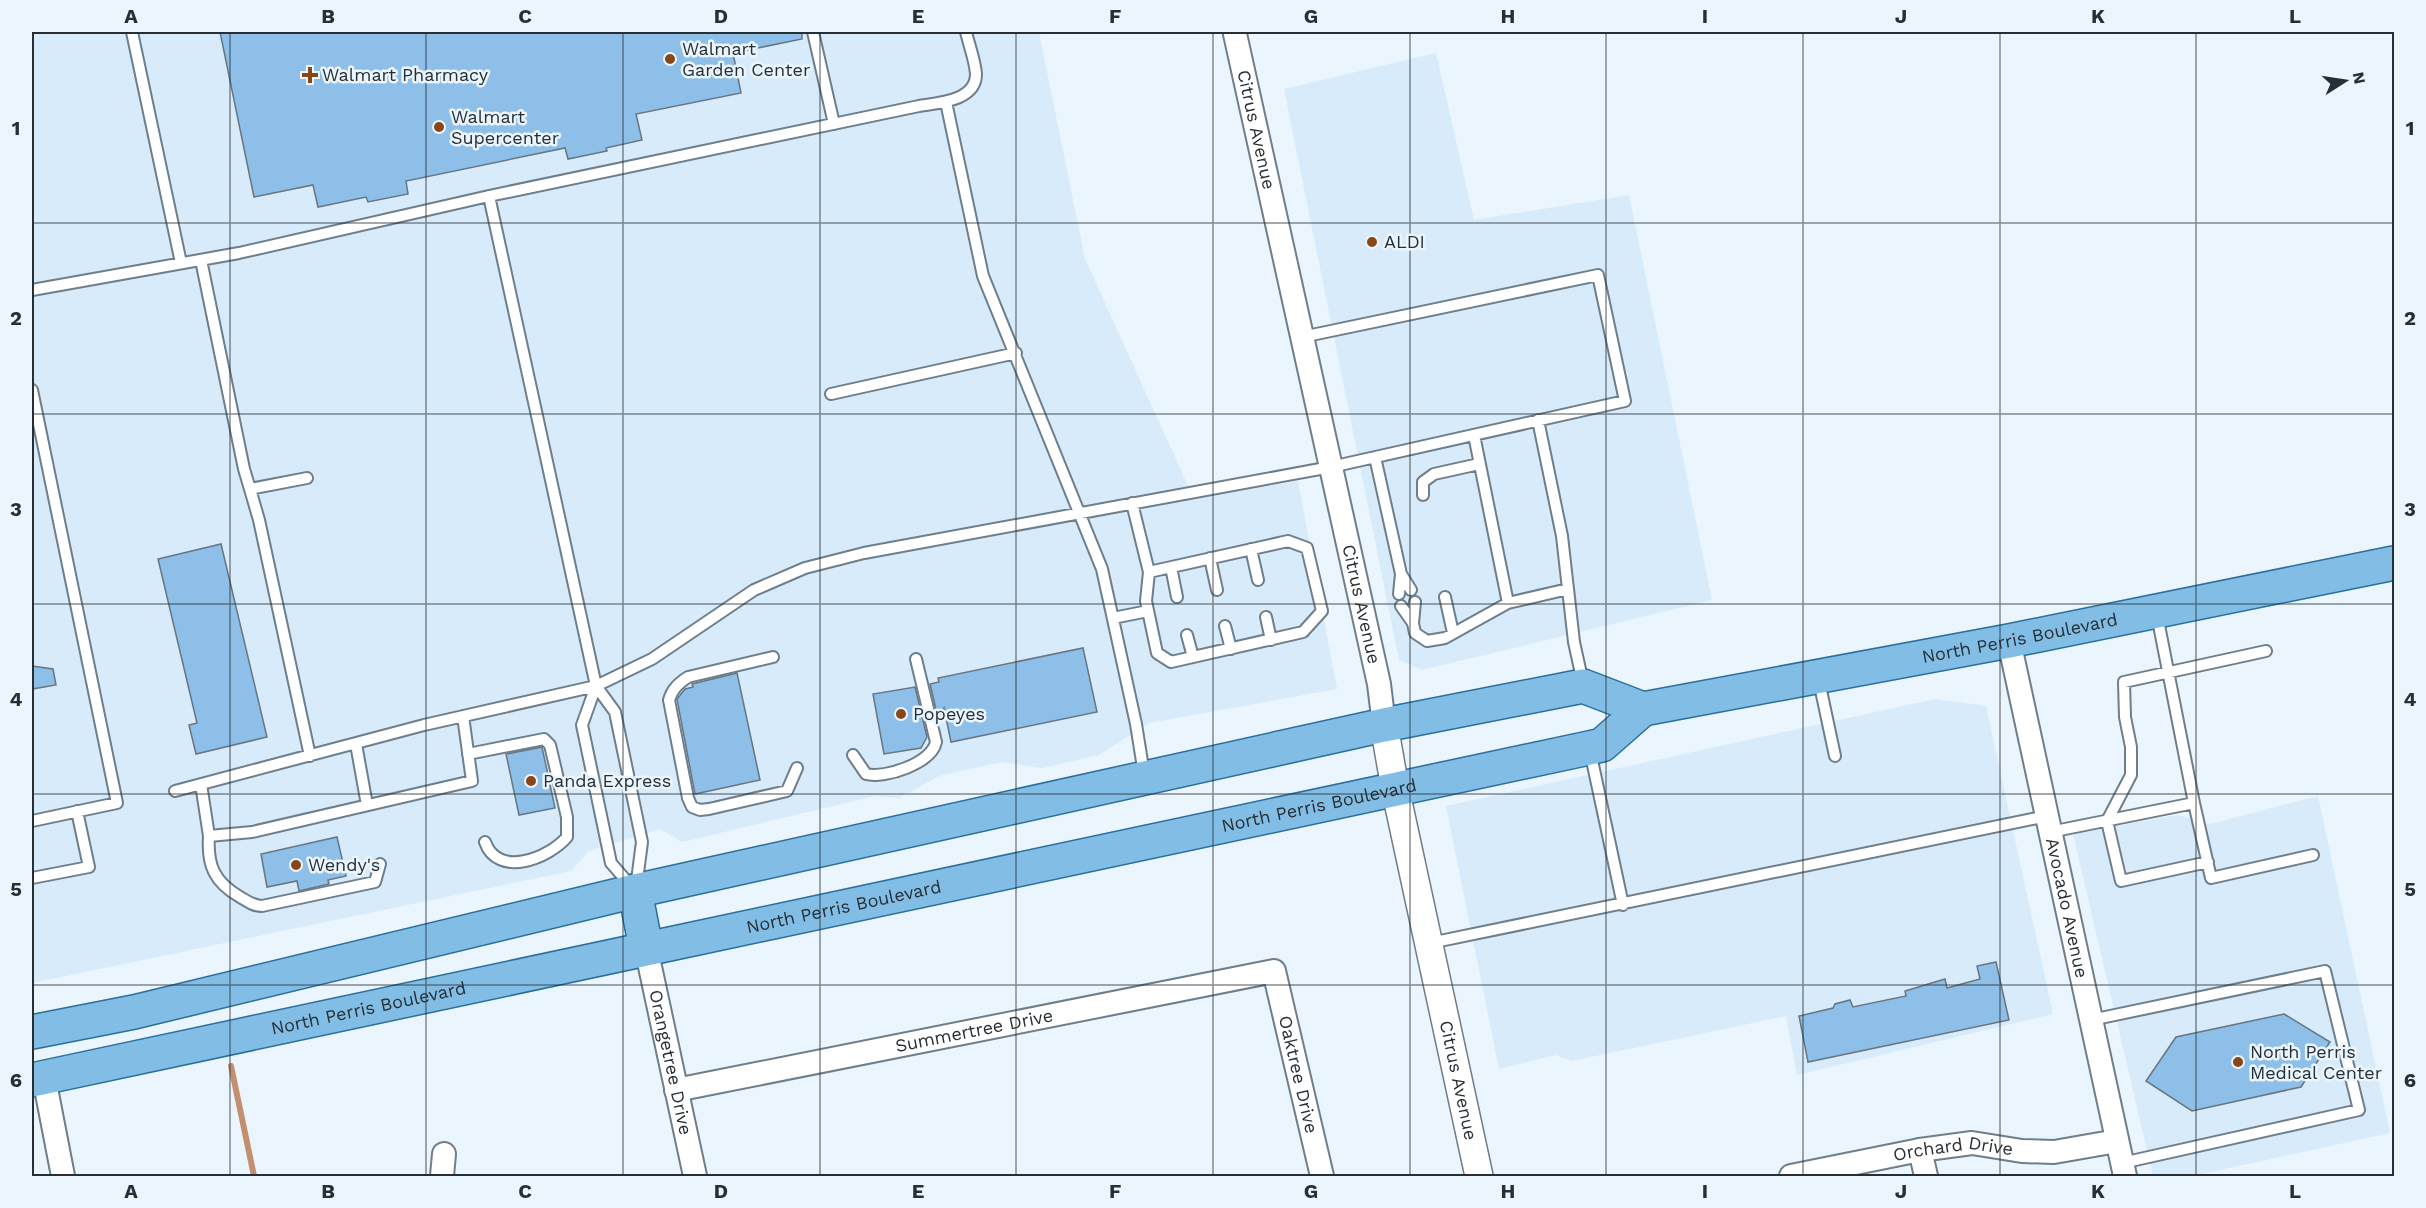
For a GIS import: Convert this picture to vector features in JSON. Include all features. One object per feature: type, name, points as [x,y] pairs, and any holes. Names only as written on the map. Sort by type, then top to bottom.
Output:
[{"type":"main road","name":"North Perris Boulevard","points":[[38,1079],[1589,748],[1602,745],[1643,709],[2156,612],[2394,563]]},
{"type":"main road","points":[[32,1032],[134,1012],[635,891],[1384,725],[1583,686],[1643,709]]},
{"type":"main road","points":[[635,891],[646,948]]},
{"type":"main road","points":[[38,1079],[50,1056],[69,1048],[105,1040],[134,1012]]},
{"type":"street","name":"Citrus Avenue","points":[[1235,34],[1379,684],[1395,788],[1479,1176]]},
{"type":"street","name":"Avocado Avenue","points":[[2009,640],[2121,1160]]},
{"type":"street","name":"Orangetree Drive","points":[[646,948],[695,1176]]},
{"type":"street","name":"Summertree Drive","points":[[676,1090],[1274,971]]},
{"type":"street","name":"Oaktree Drive","points":[[1274,971],[1322,1176]]},
{"type":"street","points":[[38,1079],[63,1176]]},
{"type":"street","name":"Orchard Drive","points":[[1791,1176],[1920,1150],[1972,1143],[2022,1151],[2054,1152],[2121,1160]]},
{"type":"street","points":[[1920,1150],[1926,1176]]},
{"type":"street","points":[[442,1176],[444,1154]]},
{"type":"lane","points":[[132,32],[182,263]]},
{"type":"lane","points":[[813,32],[834,124]]},
{"type":"lane","points":[[32,290],[201,260],[489,196],[946,102],[959,98],[971,88],[976,75],[966,32]]},
{"type":"lane","points":[[946,102],[975,248],[983,276],[1081,512],[1102,569],[1136,724],[1144,777]]},
{"type":"lane","points":[[489,196],[596,686],[615,712],[642,842],[635,891]]},
{"type":"lane","points":[[201,260],[244,469],[259,519],[310,756]]},
{"type":"lane","points":[[175,790],[463,716],[596,686],[652,659],[754,590],[805,568],[864,553],[1331,467],[1625,400],[1598,275],[1302,337]]},
{"type":"lane","points":[[831,394],[1016,353]]},
{"type":"lane","points":[[32,390],[117,803],[32,821]]},
{"type":"lane","points":[[1538,420],[1562,536],[1574,642],[1583,686]]},
{"type":"lane","points":[[1473,435],[1508,603]]},
{"type":"lane","points":[[1375,457],[1401,574],[1399,594]]},
{"type":"lane","points":[[1424,495],[1423,482],[1434,474],[1479,464]]},
{"type":"lane","points":[[250,489],[307,478]]},
{"type":"lane","points":[[1132,503],[1149,572],[1146,601],[1157,653],[1171,662],[1303,632],[1322,611],[1307,548],[1288,540],[1149,572]]},
{"type":"lane","points":[[1251,549],[1258,580]]},
{"type":"lane","points":[[1210,558],[1217,590]]},
{"type":"lane","points":[[1171,567],[1178,597]]},
{"type":"lane","points":[[1401,574],[1412,590]]},
{"type":"lane","points":[[1415,602],[1413,623],[1415,633],[1427,641],[1445,638],[1508,603],[1568,589]]},
{"type":"lane","points":[[1445,597],[1453,633]]},
{"type":"lane","points":[[1401,606],[1413,623]]},
{"type":"lane","points":[[1113,618],[1148,612]]},
{"type":"lane","points":[[2156,612],[2211,878],[2313,855]]},
{"type":"lane","points":[[1266,617],[1271,640]]},
{"type":"lane","points":[[1225,626],[1231,649]]},
{"type":"lane","points":[[1187,635],[1193,657]]},
{"type":"lane","points":[[2208,862],[2121,881],[2107,821],[2131,775],[2132,747],[2125,717],[2124,682],[2266,651]]},
{"type":"lane","points":[[773,657],[688,677],[677,684],[671,693],[669,700],[688,798],[692,807],[700,810],[787,791],[797,768]]},
{"type":"lane","points":[[853,755],[866,774],[875,777],[885,776],[928,757],[935,749],[936,742],[916,659]]},
{"type":"lane","points":[[1818,677],[1835,756]]},
{"type":"lane","points":[[596,686],[582,726],[611,863],[635,891]]},
{"type":"lane","points":[[208,836],[252,832],[472,781],[463,716]]},
{"type":"lane","points":[[468,753],[544,739],[550,745],[567,817],[567,837],[560,845],[533,858],[516,863],[499,860],[490,853],[485,842]]},
{"type":"lane","points":[[356,744],[367,805]]},
{"type":"lane","points":[[1589,748],[1623,905]]},
{"type":"lane","points":[[201,784],[213,872],[220,883],[255,906],[375,882],[380,864]]},
{"type":"lane","points":[[1428,944],[2049,824],[2107,821],[2194,803]]},
{"type":"lane","points":[[32,878],[89,867],[77,811]]},
{"type":"lane","points":[[2091,1020],[2325,971],[2359,1110],[2121,1160]]},
{"type":"shaded area","points":[[32,32],[1039,32],[1085,259],[1194,499],[1298,481],[1337,689],[1149,723],[1099,755],[1042,768],[1001,762],[939,776],[899,798],[875,796],[682,842],[660,829],[589,851],[571,871],[32,983]]},
{"type":"shaded area","points":[[1436,53],[1474,220],[1629,195],[1712,600],[1422,670],[1399,660],[1284,89]]},
{"type":"shaded area","points":[[1935,699],[1986,706],[2053,1014],[1797,1075],[1786,1016],[1572,1061],[1556,1055],[1499,1069],[1446,806]]},
{"type":"shaded area","points":[[2318,796],[2390,1133],[2193,1176],[2153,1176],[2073,834],[2177,815],[2210,824]]},
{"type":"building","name":"Walmart Supercenter","points":[[220,32],[802,32],[802,39],[733,53],[741,93],[636,114],[642,140],[606,148],[607,151],[568,159],[565,148],[406,181],[408,194],[368,202],[366,197],[318,207],[313,185],[254,197]]},
{"type":"building","points":[[221,544],[267,737],[196,754],[189,725],[197,723],[158,559]]},
{"type":"building","points":[[1083,648],[1097,712],[951,742],[944,708],[938,718],[930,684],[939,682],[938,678]]},
{"type":"building","points":[[32,666],[53,669],[56,685],[32,689]]},
{"type":"building","points":[[737,673],[760,780],[695,794],[677,699],[685,689],[693,687],[692,684]]},
{"type":"building","name":"Popeyes","points":[[915,687],[927,737],[921,748],[884,754],[873,694]]},
{"type":"building","name":"Panda Express","points":[[542,747],[555,808],[519,815],[506,754]]},
{"type":"building","name":"Wendy's","points":[[337,837],[346,876],[328,880],[329,884],[299,891],[297,881],[267,887],[261,854]]},
{"type":"building","points":[[1996,962],[2009,1020],[1808,1062],[1799,1016],[1833,1008],[1835,1004],[1850,1000],[1853,1007],[1906,996],[1905,991],[1945,979],[1947,988],[1980,979],[1977,966]]},
{"type":"building","name":"North Perris Medical Center","points":[[2284,1014],[2330,1042],[2301,1087],[2192,1111],[2146,1081],[2176,1037]]},
{"type":"waterway","points":[[231,1066],[254,1176]]},
{"type":"place","name":"Walmart Garden Center","points":[[670,59]]},
{"type":"place","name":"Walmart Pharmacy","points":[[310,75]]},
{"type":"place","name":"Walmart Supercenter","points":[[439,127]]},
{"type":"place","name":"ALDI","points":[[1372,242]]},
{"type":"place","name":"Popeyes","points":[[901,714]]},
{"type":"place","name":"Panda Express","points":[[531,781]]},
{"type":"place","name":"Wendy's","points":[[296,865]]},
{"type":"place","name":"North Perris Medical Center","points":[[2238,1062]]}]
